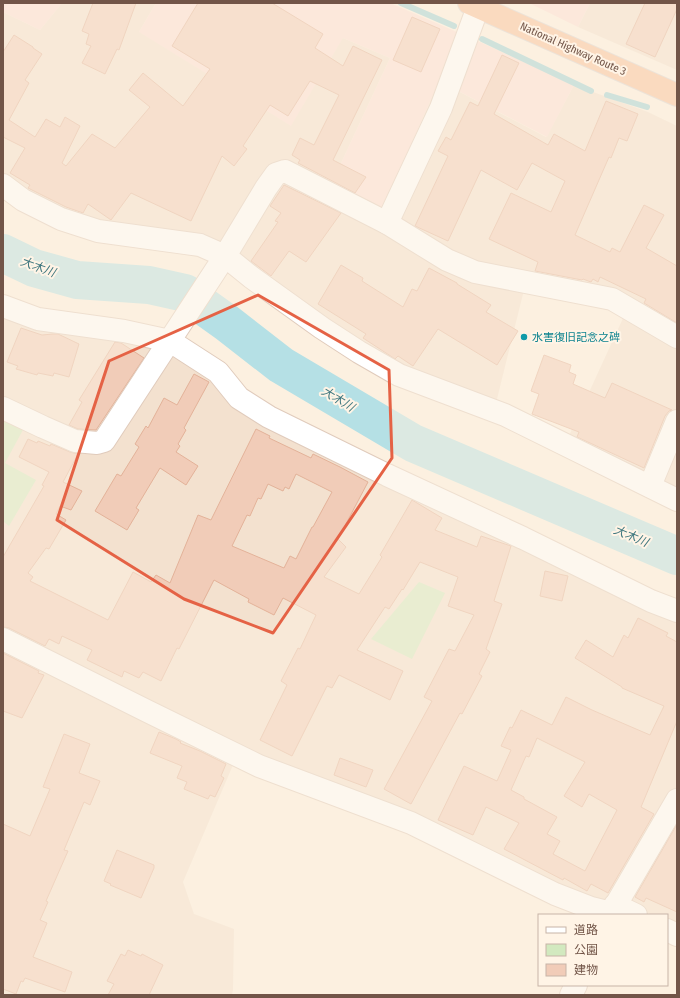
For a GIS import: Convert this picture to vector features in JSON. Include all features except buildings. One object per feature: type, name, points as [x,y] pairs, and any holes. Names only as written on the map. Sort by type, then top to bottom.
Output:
[{"type":"highway","name":"National Highway Route 3","points":[[473,5],[677,95]]},
{"type":"street","points":[[387,223],[441,108],[473,5]]},
{"type":"street","points":[[3,408],[75,441],[97,443],[104,441],[224,256],[266,188],[276,174],[285,171],[387,223],[447,260],[475,272],[612,299],[677,337]]},
{"type":"street","points":[[3,185],[23,200],[61,219],[98,231],[200,245],[224,256],[322,328],[359,352],[399,375],[505,414],[677,500]]},
{"type":"street","points":[[3,306],[38,319],[124,331],[170,340],[218,372],[239,398],[269,417],[387,475],[523,538],[651,601],[677,611]]},
{"type":"street","points":[[650,486],[677,421]]},
{"type":"street","points":[[3,639],[259,766],[411,823],[555,894],[591,908],[630,914]]},
{"type":"street","points":[[612,911],[677,800]]},
{"type":"street","points":[[668,930],[677,935]]},
{"type":"street","points":[[571,995],[576,986]]},
{"type":"highlighted area","points":[[258,295],[389,370],[392,458],[273,633],[184,599],[57,520],[109,361]]},
{"type":"shaded area","points":[[3,3],[62,3],[40,30],[3,12]]},
{"type":"shaded area","points":[[62,3],[156,3],[139,32],[343,38],[390,58],[329,189],[382,212],[439,81],[546,137],[574,85],[648,112],[677,126],[677,492],[568,438],[624,316],[606,305],[525,286],[496,403],[403,372],[211,243],[77,222],[3,179],[3,12],[40,30]]},
{"type":"shaded area","points":[[156,3],[390,3],[574,85],[547,137],[439,81],[382,212],[329,189],[390,58],[343,38],[291,126],[139,32]]},
{"type":"shaded area","points":[[529,3],[590,3],[578,27]]},
{"type":"shaded area","points":[[590,3],[677,3],[677,70],[578,27]]},
{"type":"shaded area","points":[[3,312],[158,342],[217,380],[677,619],[677,927],[668,922],[668,914],[650,914],[614,896],[594,914],[591,914],[416,833],[233,765],[183,882],[194,914],[234,929],[232,995],[3,995]]},
{"type":"green space","points":[[3,418],[24,428],[5,463],[36,480],[9,526],[3,521]]},
{"type":"green space","points":[[419,582],[445,593],[412,659],[371,639]]},
{"type":"waterway","points":[[401,3],[454,26]]},
{"type":"waterway","points":[[482,39],[591,91]]},
{"type":"waterway","points":[[607,95],[647,107]]},
{"type":"waterway","name":"大木川","points":[[3,253],[34,268],[77,280],[149,285],[185,293],[281,365],[413,443],[677,556]]},
{"type":"place","name":"水害復旧記念之碑","points":[[524,337]]}]
